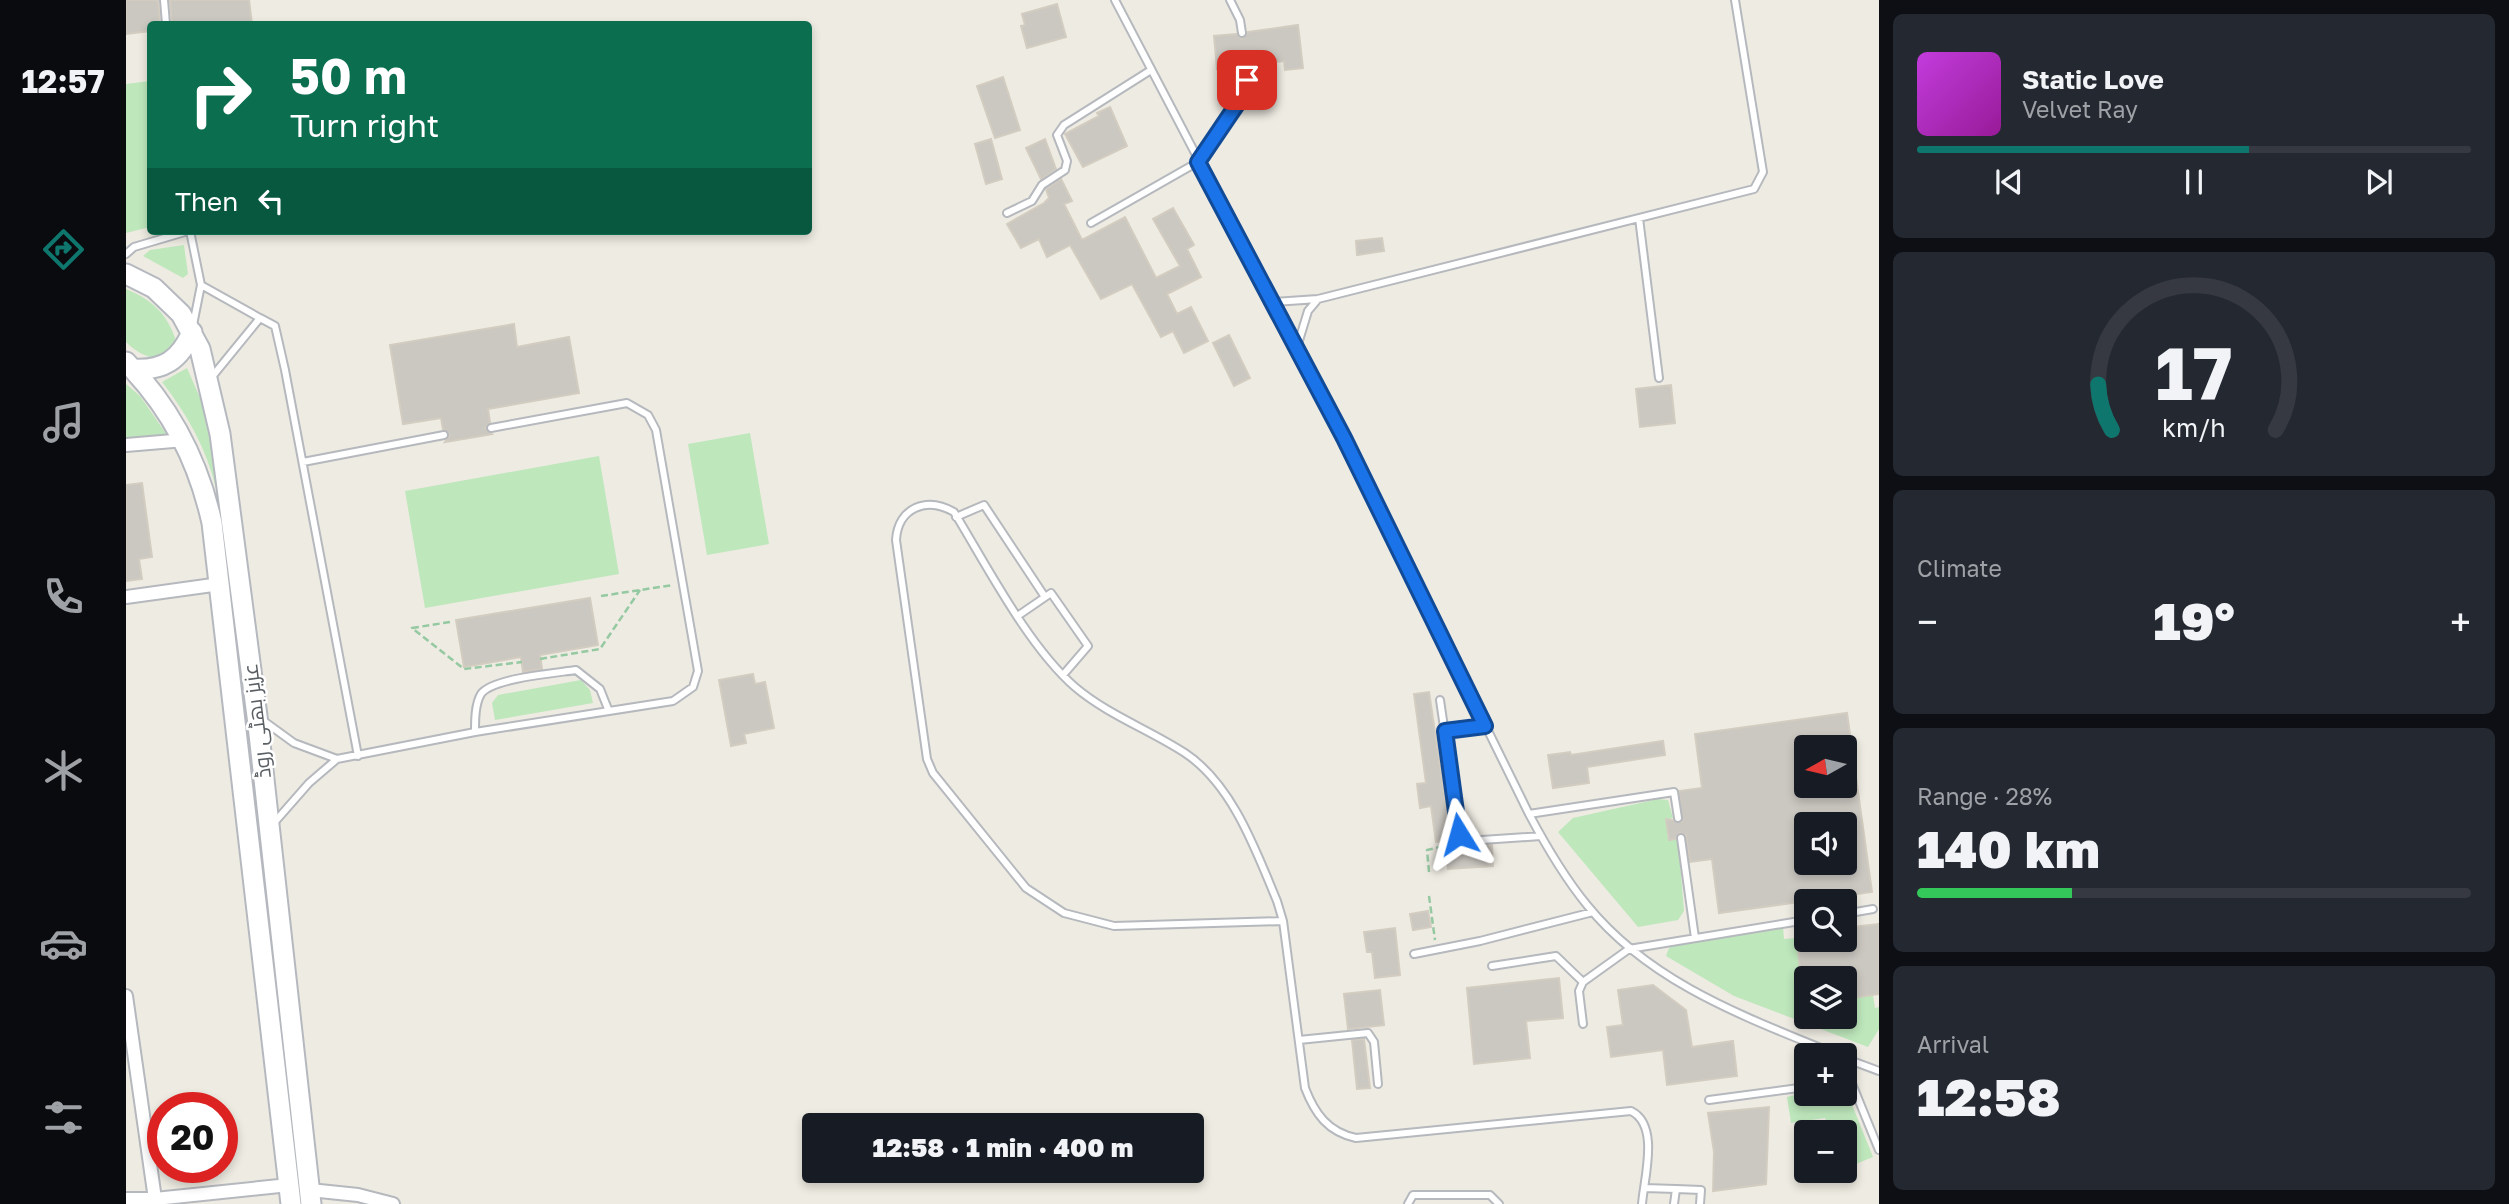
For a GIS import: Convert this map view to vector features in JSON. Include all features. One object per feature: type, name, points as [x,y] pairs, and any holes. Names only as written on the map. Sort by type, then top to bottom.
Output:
[{"type":"main road","name":"عزیز بھٹی روڈ","points":[[126,274],[167,298],[192,332],[209,381],[226,468],[311,1197]]},
{"type":"main road","points":[[129,366],[150,370],[175,360],[192,332]]},
{"type":"main road","name":"عزیز بھٹی روڈ","points":[[129,366],[158,397],[185,440],[206,494],[220,584],[290,1195]]},
{"type":"street","points":[[126,445],[185,440]]},
{"type":"street","points":[[126,597],[220,584]]},
{"type":"street","points":[[126,996],[155,1199]]},
{"type":"street","points":[[126,1199],[290,1195]]},
{"type":"street","points":[[311,1197],[358,1195],[393,1204]]},
{"type":"lane","points":[[164,0],[166,21]]},
{"type":"lane","points":[[1115,0],[1274,302],[1529,814],[1560,870],[1593,912],[1629,949],[1686,988],[1729,1010],[1809,1043]]},
{"type":"lane","points":[[1231,0],[1240,20],[1242,33]]},
{"type":"lane","points":[[1274,302],[1318,299],[1749,192],[1758,183],[1763,172],[1735,0]]},
{"type":"lane","points":[[1090,222],[1198,162],[1242,97],[1247,80],[1245,65]]},
{"type":"lane","points":[[1007,213],[1032,201],[1042,185],[1065,170],[1067,161],[1057,135],[1064,125],[1151,70]]},
{"type":"lane","points":[[1639,218],[1659,379]]},
{"type":"lane","points":[[126,254],[130,246],[173,235]]},
{"type":"lane","points":[[190,235],[201,285],[192,332]]},
{"type":"lane","points":[[201,285],[275,326],[358,756]]},
{"type":"lane","points":[[1297,347],[1308,311],[1318,299]]},
{"type":"lane","points":[[209,381],[260,318]]},
{"type":"lane","points":[[257,716],[294,743],[337,759],[608,709],[673,701],[693,687],[698,671],[656,429],[648,415],[627,402],[491,428]]},
{"type":"lane","points":[[303,462],[444,435]]},
{"type":"lane","points":[[1283,921],[1114,926],[1064,913],[1026,888],[933,774],[923,739],[896,540],[897,525],[902,515],[918,508],[942,505],[956,516],[1019,615],[1063,675],[1098,704],[1185,753],[1218,784],[1266,876],[1283,921],[1306,1088],[1312,1105],[1326,1124],[1342,1135],[1356,1138],[1631,1111],[1639,1114],[1646,1128],[1642,1204]]},
{"type":"lane","points":[[956,516],[984,505],[1045,597]]},
{"type":"lane","points":[[1019,615],[1051,593],[1088,646],[1063,675]]},
{"type":"lane","points":[[475,732],[481,694],[491,685],[533,677],[576,670],[600,689],[608,709]]},
{"type":"lane","points":[[1440,700],[1459,834],[1464,840],[1541,836]]},
{"type":"lane","points":[[1445,731],[1485,726]]},
{"type":"lane","points":[[269,829],[309,783],[337,759]]},
{"type":"lane","points":[[1529,814],[1674,792],[1678,818]]},
{"type":"lane","points":[[1681,838],[1695,938]]},
{"type":"lane","points":[[1857,912],[1873,909]]},
{"type":"lane","points":[[1414,954],[1593,912]]},
{"type":"lane","points":[[1583,1024],[1578,991],[1583,982],[1629,949],[1794,922]]},
{"type":"lane","points":[[1492,966],[1556,957],[1583,982]]},
{"type":"lane","points":[[1299,1040],[1368,1033],[1374,1042],[1378,1084]]},
{"type":"lane","points":[[1857,1063],[1879,1071]]},
{"type":"lane","points":[[1709,1100],[1794,1089]]},
{"type":"lane","points":[[1857,1101],[1879,1150]]},
{"type":"lane","points":[[1644,1188],[1700,1190],[1700,1204]]},
{"type":"lane","points":[[1674,1204],[1676,1189]]},
{"type":"lane","points":[[1408,1204],[1413,1195],[1490,1195],[1499,1204]]},
{"type":"path","points":[[601,596],[683,583]]},
{"type":"path","points":[[540,659],[600,649],[640,590]]},
{"type":"path","points":[[450,622],[412,628],[464,669],[522,662]]},
{"type":"path","points":[[1429,872],[1427,850],[1464,840]]},
{"type":"path","points":[[1429,897],[1436,950]]},
{"type":"green space","points":[[147,81],[147,228],[126,233],[126,84]]},
{"type":"green space","points":[[184,245],[188,274],[183,278],[143,256],[150,250]]},
{"type":"green space","points":[[126,289],[151,303],[173,331],[176,341],[166,355],[153,358],[146,356],[126,342]]},
{"type":"green space","points":[[187,368],[201,400],[220,487],[216,488],[195,432],[162,382]]},
{"type":"green space","points":[[126,384],[140,396],[167,435],[126,440]]},
{"type":"green space","points":[[750,433],[769,544],[707,555],[688,444]]},
{"type":"green space","points":[[599,456],[619,574],[425,608],[405,491]]},
{"type":"green space","points":[[581,680],[590,690],[593,703],[495,720],[492,703],[498,695]]},
{"type":"green space","points":[[1658,799],[1668,800],[1673,818],[1666,820],[1668,839],[1678,838],[1684,911],[1678,920],[1638,927],[1558,832],[1573,818]]},
{"type":"green space","points":[[1783,927],[1784,939],[1794,938],[1794,952],[1798,952],[1800,966],[1794,966],[1794,1019],[1734,996],[1666,956],[1669,948],[1680,943]]},
{"type":"green space","points":[[1873,995],[1875,1008],[1879,1007],[1879,1029],[1868,1047],[1821,1029],[1857,1029],[1857,997]]},
{"type":"green space","points":[[1794,1095],[1794,1106],[1853,1106],[1873,1157],[1857,1164],[1857,1120],[1825,1118],[1794,1120],[1791,1123],[1787,1097]]},
{"type":"building","points":[[126,0],[158,0],[160,21],[147,21],[147,31],[126,34]]},
{"type":"building","points":[[170,0],[249,0],[252,21],[172,21]]},
{"type":"building","points":[[1057,4],[1066,37],[1027,48],[1021,26],[1025,25],[1022,14]]},
{"type":"building","points":[[1298,25],[1303,68],[1285,70],[1284,61],[1251,65],[1245,59],[1239,66],[1217,69],[1214,36],[1236,34],[1242,39],[1248,32]]},
{"type":"building","points":[[1003,77],[1020,130],[995,138],[977,86]]},
{"type":"building","points":[[1110,107],[1127,146],[1083,167],[1065,134]]},
{"type":"building","points":[[991,139],[1002,179],[986,184],[975,144]]},
{"type":"building","points":[[1045,139],[1056,169],[1041,179],[1026,148]]},
{"type":"building","points":[[1061,179],[1072,201],[1064,204],[1082,240],[1125,217],[1156,278],[1180,266],[1153,219],[1173,208],[1194,245],[1187,249],[1201,277],[1167,294],[1177,314],[1191,307],[1208,341],[1184,353],[1173,331],[1161,337],[1132,284],[1101,299],[1070,245],[1047,257],[1039,239],[1021,248],[1007,224],[1044,203],[1049,198],[1046,189]]},
{"type":"building","points":[[1382,238],[1384,251],[1357,255],[1356,241]]},
{"type":"building","points":[[514,324],[517,347],[569,337],[579,393],[488,409],[490,422],[485,428],[492,434],[445,442],[450,435],[443,429],[441,418],[403,424],[390,345]]},
{"type":"building","points":[[1229,335],[1250,378],[1234,386],[1213,343]]},
{"type":"building","points":[[1671,385],[1675,423],[1640,427],[1636,389]]},
{"type":"building","points":[[142,483],[152,557],[139,559],[142,579],[126,581],[126,485]]},
{"type":"building","points":[[590,598],[598,645],[540,655],[542,669],[523,672],[521,657],[464,667],[456,620]]},
{"type":"building","points":[[753,674],[755,684],[765,682],[774,728],[744,734],[746,743],[731,746],[719,680]]},
{"type":"building","points":[[1429,692],[1451,840],[1436,842],[1431,806],[1420,808],[1417,784],[1426,783],[1414,694]]},
{"type":"building","points":[[1847,713],[1850,735],[1794,735],[1794,798],[1857,798],[1857,785],[1872,892],[1857,894],[1857,889],[1794,889],[1794,903],[1719,913],[1712,859],[1690,862],[1686,835],[1680,833],[1675,839],[1669,840],[1666,819],[1682,822],[1679,791],[1702,788],[1695,734]]},
{"type":"building","points":[[1663,741],[1665,755],[1587,767],[1589,783],[1553,788],[1548,755],[1570,752],[1571,755]]},
{"type":"building","points":[[1492,845],[1493,866],[1448,869],[1446,848]]},
{"type":"building","points":[[1428,911],[1431,927],[1413,930],[1410,914]]},
{"type":"building","points":[[1879,924],[1879,994],[1857,997],[1857,966],[1800,966],[1798,952],[1857,952],[1857,927]]},
{"type":"building","points":[[1395,928],[1400,975],[1375,978],[1372,952],[1367,952],[1364,932]]},
{"type":"building","points":[[1559,978],[1563,1018],[1526,1021],[1530,1058],[1474,1064],[1467,988]]},
{"type":"building","points":[[1653,985],[1686,1010],[1692,1047],[1733,1041],[1737,1076],[1667,1085],[1663,1050],[1611,1057],[1607,1027],[1623,1025],[1618,990]]},
{"type":"building","points":[[1380,990],[1384,1025],[1348,1029],[1344,994]]},
{"type":"building","points":[[1364,1039],[1370,1088],[1357,1089],[1352,1040]]},
{"type":"building","points":[[1769,1107],[1766,1184],[1713,1191],[1714,1152],[1708,1113]]},
{"type":"route","points":[[1247,80],[1242,97],[1198,162],[1344,438],[1485,726],[1445,731],[1459,834]]}]
